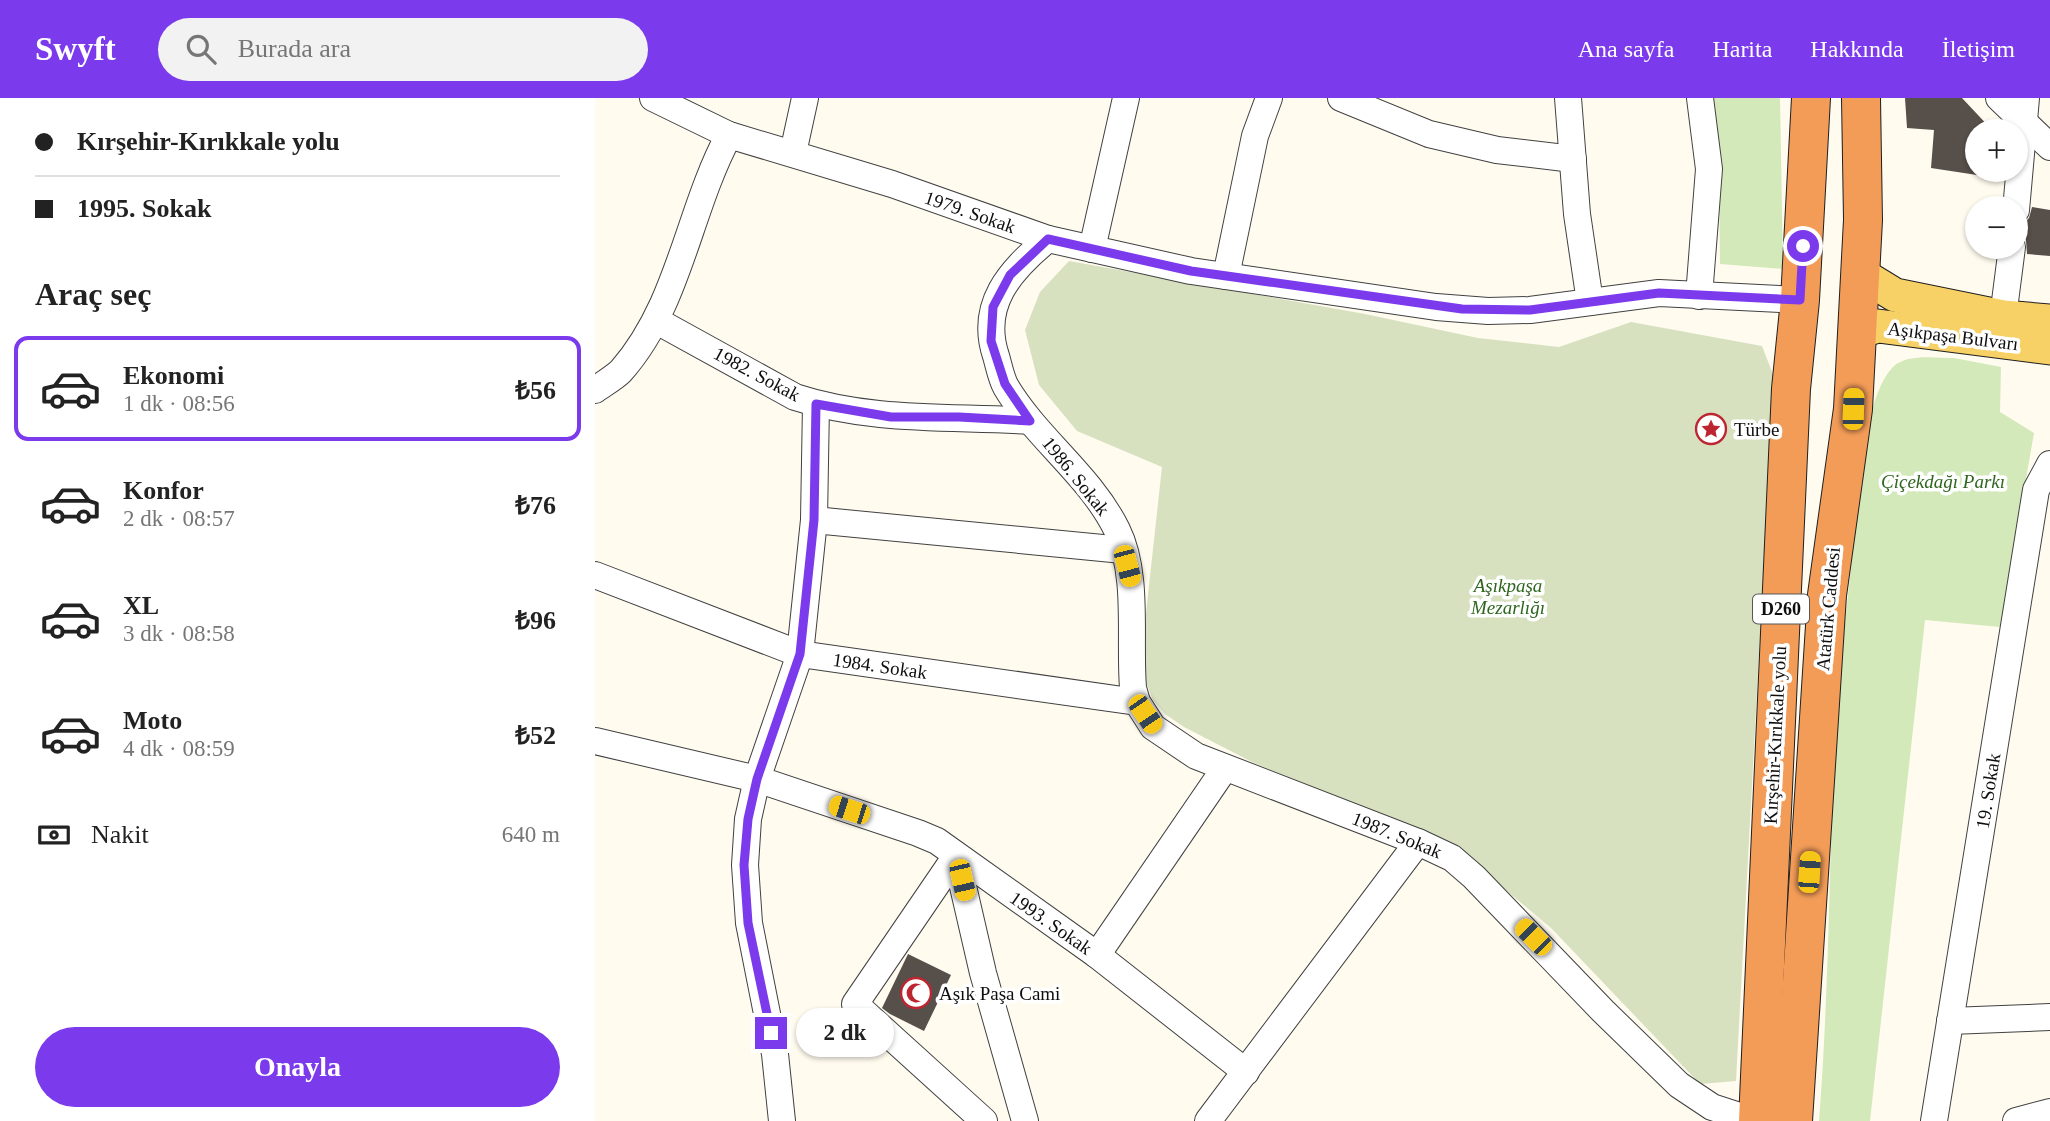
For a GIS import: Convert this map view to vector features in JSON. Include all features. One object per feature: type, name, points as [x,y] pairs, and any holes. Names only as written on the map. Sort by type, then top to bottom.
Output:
[{"type":"highway","name":"Kırşehir-Kırıkkale yolu","points":[[1756,1121],[1790,417],[1800,299],[1811,98]]},
{"type":"highway","name":"Atatürk Caddesi","points":[[1793,1121],[1827,595],[1853,409],[1863,220],[1861,98]]},
{"type":"highway","points":[[1800,299],[1859,273]]},
{"type":"highway","points":[[1800,299],[1856,332]]},
{"type":"main road","name":"Aşıkpaşa Bulvarı","points":[[1859,273],[1895,295],[2003,317],[2050,321]]},
{"type":"main road","name":"Aşıkpaşa Bulvarı","points":[[1856,332],[1878,326],[2050,348]]},
{"type":"street","name":"1979. Sokak","points":[[653,98],[729,135],[891,184],[1048,239],[1226,276],[1436,307],[1488,311],[1530,310],[1659,293],[1800,299]]},
{"type":"street","points":[[793,153],[805,98]]},
{"type":"street","points":[[1092,249],[1126,98]]},
{"type":"street","points":[[1226,276],[1255,136],[1269,98]]},
{"type":"street","points":[[1341,98],[1429,134],[1497,150],[1573,159]]},
{"type":"street","points":[[1567,98],[1577,214],[1590,302]]},
{"type":"street","points":[[1699,296],[1709,169],[1700,98]]},
{"type":"street","points":[[1999,98],[2025,109],[2050,147]]},
{"type":"street","points":[[2017,196],[2025,109]]},
{"type":"street","points":[[595,390],[620,372],[657,321],[686,247],[712,165],[729,135]]},
{"type":"street","name":"1986. Sokak","points":[[1048,239],[1010,275],[993,307],[991,341],[1005,384],[1030,421],[1094,494],[1118,530],[1131,582],[1131,657],[1133,688],[1137,702]]},
{"type":"street","points":[[2003,317],[2010,259]]},
{"type":"street","name":"1982. Sokak","points":[[657,321],[795,397],[816,404],[891,417],[1030,421]]},
{"type":"street","points":[[782,1121],[775,1055],[748,923],[744,865],[748,819],[757,779],[800,654],[814,520],[816,404]]},
{"type":"street","name":"19. Sokak","points":[[1934,1121],[2036,490],[2050,464]]},
{"type":"street","points":[[814,520],[1123,550]]},
{"type":"street","name":"1984. Sokak","points":[[595,575],[800,654],[1137,702]]},
{"type":"street","name":"1987. Sokak","points":[[1137,702],[1153,727],[1178,746],[1224,768],[1418,842],[1452,858],[1474,877],[1641,1050],[1679,1085],[1712,1108],[1756,1121]]},
{"type":"street","name":"1993. Sokak","points":[[595,741],[757,779],[937,841],[1097,955],[1246,1072]]},
{"type":"street","points":[[1097,955],[1224,768]]},
{"type":"street","points":[[1208,1121],[1418,842]]},
{"type":"street","points":[[956,856],[855,1004],[984,1121]]},
{"type":"street","points":[[956,856],[983,973],[1025,1121]]},
{"type":"street","points":[[1950,1021],[2050,1017]]},
{"type":"street","points":[[2015,1121],[2050,1112]]},
{"type":"green space","points":[[1711,98],[1780,98],[1783,269],[1720,264],[1719,168]]},
{"type":"green space","name":"Aşıkpaşa Mezarlığı","points":[[1069,261],[1365,314],[1478,338],[1559,347],[1631,322],[1762,346],[1774,377],[1736,1081],[1700,1084],[1551,928],[1458,850],[1252,762],[1184,727],[1165,714],[1153,700],[1145,680],[1144,631],[1162,467],[1077,431],[1039,385],[1025,330],[1040,292]]},
{"type":"green space","name":"Çiçekdağı Parkı","points":[[1914,358],[1954,358],[2001,367],[2000,412],[2034,433],[2000,627],[1925,620],[1870,1121],[1819,1121],[1839,684],[1865,444],[1876,399],[1883,381],[1893,367]]},
{"type":"building","points":[[1905,98],[1962,98],[1982,119],[1965,119],[1965,173],[1931,168],[1934,130],[1907,128]]},
{"type":"building","points":[[2032,207],[2050,210],[2050,256],[2028,254]]},
{"type":"building","name":"Aşık Paşa Cami","points":[[908,954],[951,975],[924,1031],[882,1008]]},
{"type":"place","name":"Türbe","points":[[1711,429]]},
{"type":"place","name":"Aşık Paşa Cami","points":[[916,993]]},
{"type":"route","points":[[771,1033],[748,923],[744,865],[748,819],[757,779],[800,654],[814,520],[816,404],[891,417],[1030,421],[1005,384],[991,341],[993,307],[1010,275],[1048,239],[1191,271],[1436,307],[1488,311],[1530,310],[1659,293],[1800,300],[1803,246]]}]
